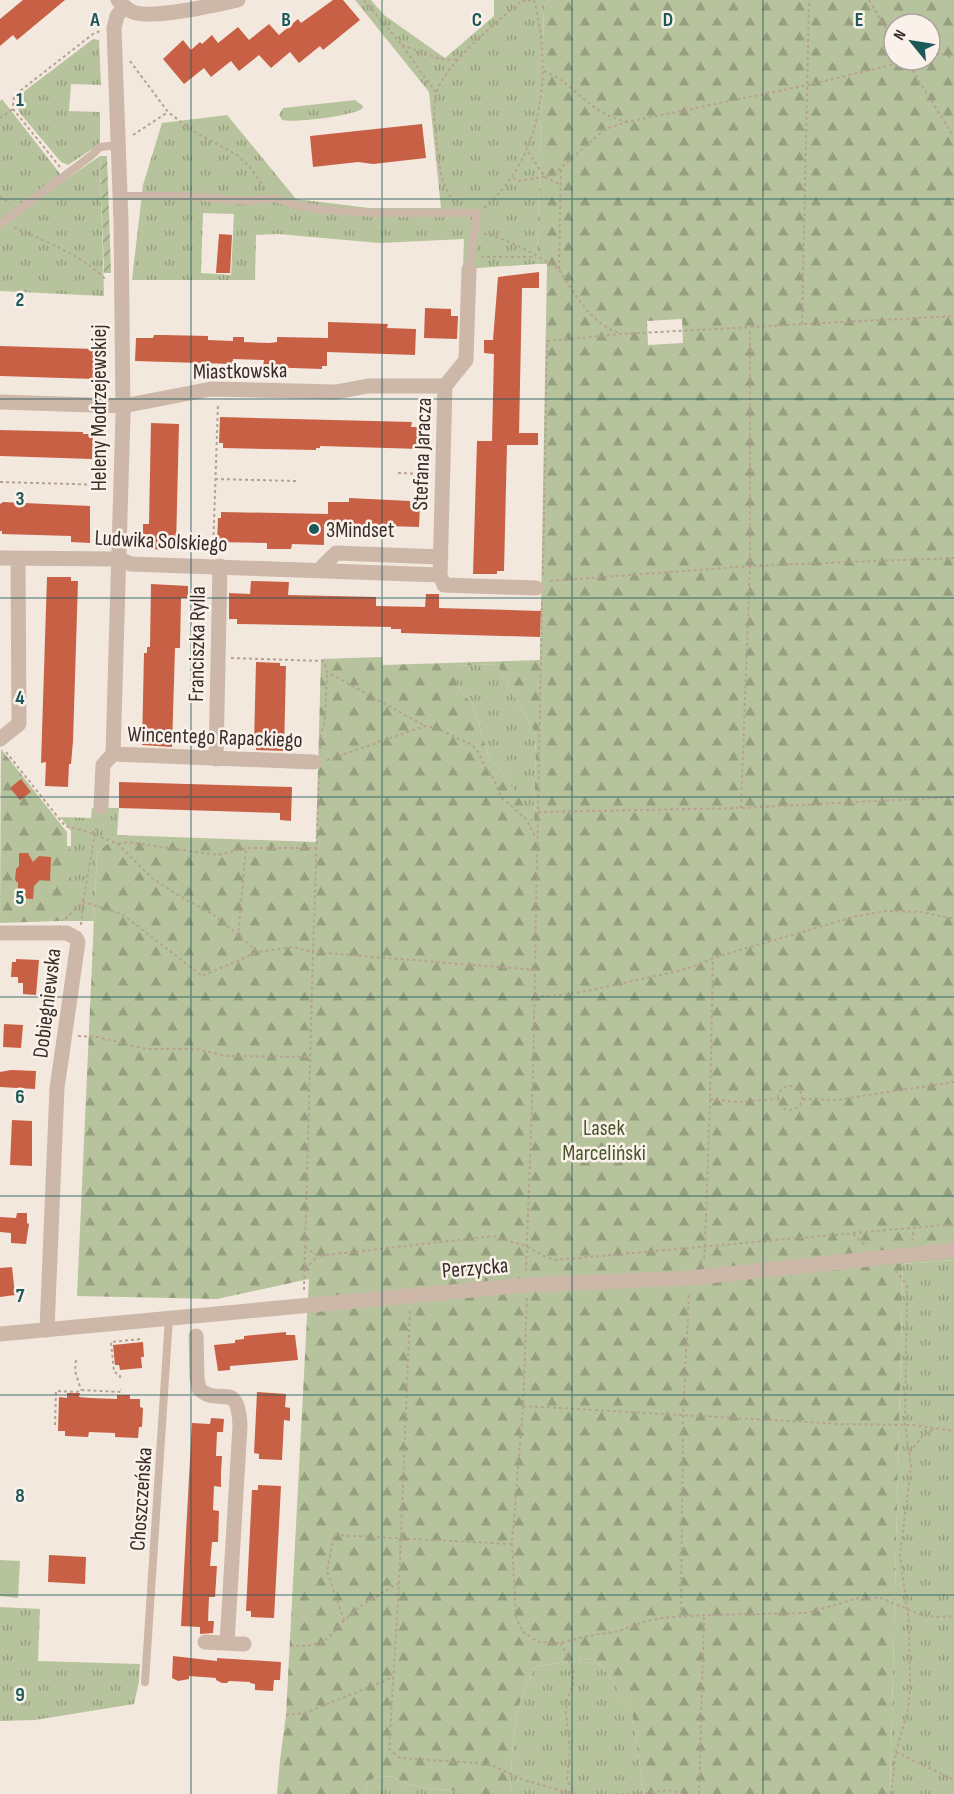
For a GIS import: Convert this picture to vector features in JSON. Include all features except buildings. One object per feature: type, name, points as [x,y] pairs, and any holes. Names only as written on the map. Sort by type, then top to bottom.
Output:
[{"type":"street","points":[[121,4],[134,13],[142,14],[174,12],[238,0]]},
{"type":"street","name":"Heleny Modrzejewskiej","points":[[101,807],[103,765],[113,754],[123,406],[119,144],[114,28],[121,4]]},
{"type":"street","name":"Stefana Jaracza","points":[[440,575],[445,386],[466,360],[470,263]]},
{"type":"street","name":"Miastkowska","points":[[0,402],[123,406],[211,388],[336,392],[368,386],[445,386]]},
{"type":"street","points":[[319,570],[336,552],[441,557]]},
{"type":"street","name":"Ludwika Solskiego","points":[[0,558],[118,559],[131,564],[216,562],[319,570],[440,575],[444,585],[540,585]]},
{"type":"street","points":[[1,744],[19,724],[18,558]]},
{"type":"street","name":"Franciszka Rylla","points":[[216,562],[218,658],[216,759]]},
{"type":"street","name":"Wincentego Rapackiego","points":[[113,754],[317,762]]},
{"type":"street","name":"Dobiegniewska","points":[[0,933],[67,933],[73,935],[78,942],[57,1088],[47,1330]]},
{"type":"street","name":"Perzycka","points":[[0,1334],[527,1285],[690,1278],[954,1250]]},
{"type":"street","points":[[196,1336],[199,1389],[208,1394],[227,1396],[237,1403],[239,1409],[240,1438],[227,1643]]},
{"type":"street","points":[[205,1642],[244,1644]]},
{"type":"lane","points":[[2,223],[92,155],[99,147],[119,144]]},
{"type":"lane","points":[[120,196],[187,196],[248,201],[274,198],[315,208],[370,213],[477,213],[470,263]]},
{"type":"lane","points":[[196,1316],[196,1336]]},
{"type":"lane","name":"Choszczeńska","points":[[146,1682],[170,1318]]},
{"type":"path","points":[[364,0],[402,45],[436,93]]},
{"type":"path","points":[[463,213],[448,193],[440,175],[434,114],[436,93],[447,72],[521,0],[534,0],[540,26],[543,71],[537,115],[527,151],[513,178],[493,200],[477,213]]},
{"type":"path","points":[[802,324],[809,0]]},
{"type":"path","points":[[869,0],[882,22]]},
{"type":"path","points":[[66,174],[13,109],[13,100],[16,94],[93,34],[105,29]]},
{"type":"path","points":[[402,45],[440,59],[458,60]]},
{"type":"path","points":[[129,60],[168,112],[193,131],[237,155],[250,167],[274,198]]},
{"type":"path","points":[[513,178],[519,181],[545,177],[561,169],[605,129],[627,122],[808,85],[882,67]]},
{"type":"path","points":[[543,71],[555,75],[596,109],[610,117],[627,122]]},
{"type":"path","points":[[913,72],[954,137]]},
{"type":"path","points":[[0,118],[13,109]]},
{"type":"path","points":[[119,144],[168,112]]},
{"type":"path","points":[[527,151],[545,177],[561,185]]},
{"type":"path","points":[[559,270],[561,169]]},
{"type":"path","points":[[2,223],[59,247],[86,263],[107,280],[107,286]]},
{"type":"path","points":[[474,235],[487,234],[514,243],[539,256],[559,270],[594,319],[606,329],[622,334]]},
{"type":"path","points":[[470,263],[539,256]]},
{"type":"path","points":[[527,1278],[526,1245],[535,996],[540,585],[547,341],[622,334],[954,316]]},
{"type":"path","points":[[741,808],[750,566],[750,327]]},
{"type":"path","points":[[216,562],[215,479],[219,396]]},
{"type":"path","points":[[398,473],[436,474]]},
{"type":"path","points":[[215,479],[297,482]]},
{"type":"path","points":[[0,482],[113,485]]},
{"type":"path","points":[[540,585],[750,566],[954,558]]},
{"type":"path","points":[[218,658],[323,661],[327,672],[325,719],[317,762],[317,848],[304,1295]]},
{"type":"path","points":[[327,672],[425,726],[436,728],[472,745],[494,779],[501,797],[527,820],[538,840]]},
{"type":"path","points":[[317,762],[425,726]]},
{"type":"path","points":[[1,744],[65,826],[118,844],[152,878],[214,915],[258,952]]},
{"type":"path","points":[[538,812],[741,808],[954,796]]},
{"type":"path","points":[[78,942],[96,828]]},
{"type":"path","points":[[118,844],[127,842],[218,855],[246,848],[317,848]]},
{"type":"path","points":[[238,937],[246,848]]},
{"type":"path","points":[[83,902],[122,914],[202,976],[258,952],[293,947],[313,952],[535,970]]},
{"type":"path","points":[[535,996],[575,993],[671,974],[695,967],[713,958],[857,916],[887,911],[921,912],[954,919]]},
{"type":"path","points":[[699,1264],[704,1258],[705,1245],[713,958]]},
{"type":"path","points":[[65,1035],[98,1037],[146,1049],[196,1049],[227,1056],[310,1057]]},
{"type":"path","points":[[803,1099],[835,1100],[954,1082]]},
{"type":"path","points":[[789,1085],[796,1086],[802,1092],[803,1099],[800,1105],[793,1110],[785,1109],[777,1099],[779,1092],[789,1085]]},
{"type":"path","points":[[710,1099],[738,1102],[777,1099]]},
{"type":"path","points":[[304,1270],[318,1256],[493,1236],[526,1245],[555,1260],[954,1224]]},
{"type":"path","points":[[853,1234],[868,1247]]},
{"type":"path","points":[[305,1247],[318,1256]]},
{"type":"path","points":[[891,1794],[896,1752],[908,1710],[909,1623],[900,1556],[910,1453],[905,1424],[907,1284],[896,1270]]},
{"type":"path","points":[[681,1616],[683,1416],[689,1288]]},
{"type":"path","points":[[527,1292],[523,1406],[512,1544],[516,1617],[522,1631],[538,1642],[561,1643],[619,1631],[646,1622],[681,1616],[807,1613],[859,1598],[881,1598],[921,1615],[954,1616]]},
{"type":"path","points":[[410,1306],[399,1582],[389,1749],[400,1758],[489,1764],[524,1780],[574,1794]]},
{"type":"path","points":[[120,1378],[120,1375],[114,1372],[111,1342],[141,1339]]},
{"type":"path","points":[[76,1360],[75,1371],[81,1390]]},
{"type":"path","points":[[55,1425],[56,1391],[121,1392],[121,1389]]},
{"type":"path","points":[[523,1406],[841,1424],[905,1424],[954,1431]]},
{"type":"path","points":[[910,1453],[916,1442],[934,1429]]},
{"type":"path","points":[[344,1620],[327,1571],[334,1535],[512,1544]]},
{"type":"path","points":[[290,1646],[321,1644],[329,1639],[344,1620],[362,1605],[399,1582]]},
{"type":"path","points":[[699,1794],[704,1615]]},
{"type":"path","points":[[561,1643],[573,1669],[573,1686],[567,1700],[566,1713],[570,1750],[567,1780],[574,1794]]},
{"type":"path","points":[[286,1715],[305,1713],[394,1677]]},
{"type":"path","points":[[896,1752],[954,1780]]},
{"type":"path","points":[[615,1794],[640,1794],[668,1790],[683,1794]]},
{"type":"green space","points":[[355,0],[371,0],[384,15],[445,58],[494,16],[494,0],[550,0],[544,6],[537,264],[463,269],[464,239],[379,243],[278,234],[256,235],[255,280],[132,280],[143,185],[162,123],[227,115],[296,199],[369,208],[441,208],[429,92]],"holes":[[[203,213],[234,214],[231,275],[201,273]]]},
{"type":"green space","name":"Lasek Marceliński","points":[[550,0],[954,0],[954,1260],[903,1264],[890,1794],[644,1794],[632,1712],[606,1671],[592,1659],[537,1666],[528,1680],[515,1727],[510,1794],[459,1794],[453,1790],[406,1784],[394,1777],[380,1776],[368,1781],[364,1794],[277,1794],[286,1715],[309,1279],[217,1299],[77,1296],[97,853],[117,835],[316,842],[321,659],[382,657],[383,665],[540,660],[547,264],[537,264],[544,6]],"holes":[[[682,319],[683,343],[648,345],[647,321]],[[497,664],[536,735],[534,822],[502,771],[489,758],[473,704],[461,692],[457,683],[457,666]]]},
{"type":"green space","points":[[93,39],[99,40],[101,85],[71,84],[69,111],[100,112],[100,144],[68,165],[61,162],[19,112],[17,103],[22,93]]},
{"type":"green space","points":[[2,99],[65,180],[100,156],[104,296],[0,291],[0,101]]},
{"type":"green space","points":[[355,100],[363,108],[337,116],[289,121],[282,120],[279,115],[283,108]]},
{"type":"green space","points":[[100,156],[107,156],[111,273],[104,273]]},
{"type":"green space","points":[[497,664],[536,735],[534,823],[502,771],[489,758],[473,704],[461,692],[457,683],[457,666]]},
{"type":"green space","points":[[1,749],[67,832],[67,846],[72,852],[70,907],[59,921],[0,923]]},
{"type":"green space","points":[[92,808],[119,808],[117,835],[97,853],[94,921],[59,921],[64,915],[67,846],[71,846],[71,831],[60,817],[91,818]]},
{"type":"green space","points":[[954,1260],[954,1794],[890,1794],[903,1264]]},
{"type":"green space","points":[[0,1560],[20,1561],[18,1598],[0,1596]]},
{"type":"green space","points":[[0,1607],[40,1609],[38,1661],[140,1664],[134,1704],[35,1720],[0,1721]]},
{"type":"green space","points":[[592,1659],[606,1671],[632,1711],[644,1794],[510,1794],[515,1727],[528,1680],[537,1666]]},
{"type":"green space","points":[[380,1776],[394,1777],[406,1784],[453,1790],[459,1794],[364,1794],[368,1781]]},
{"type":"place","name":"3Mindset","points":[[314,529]]}]
